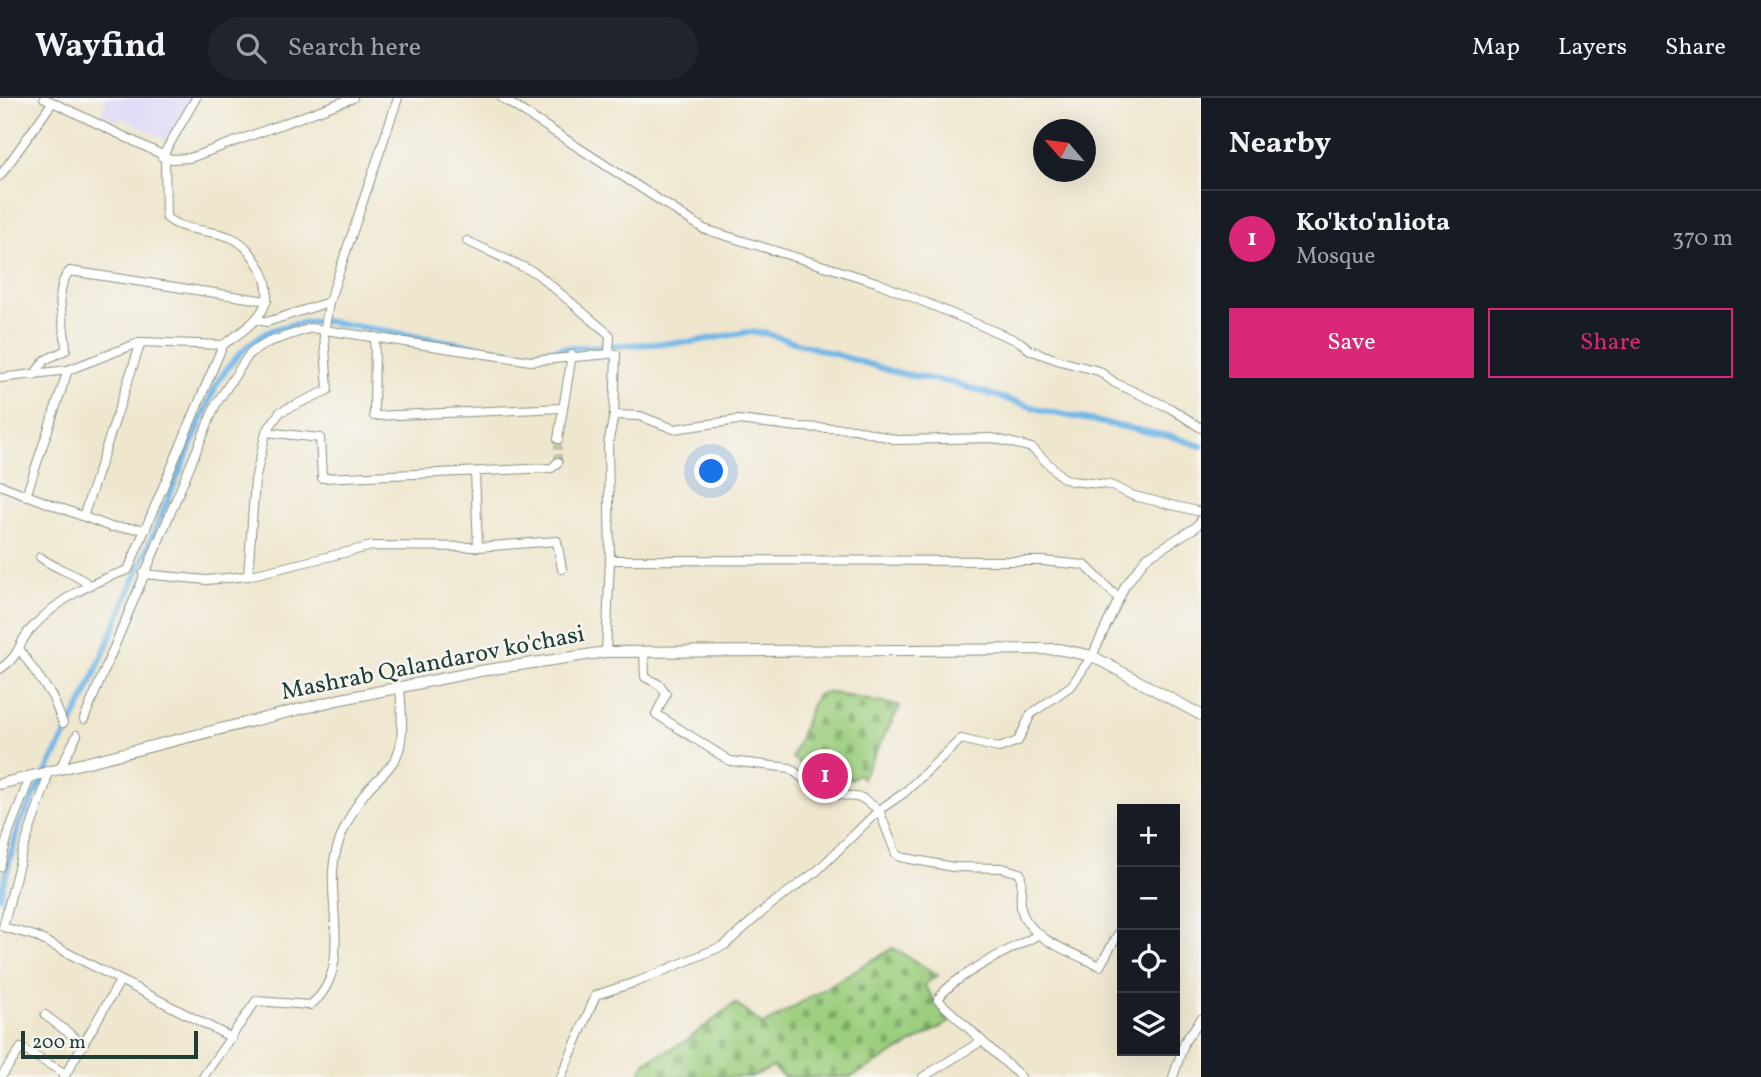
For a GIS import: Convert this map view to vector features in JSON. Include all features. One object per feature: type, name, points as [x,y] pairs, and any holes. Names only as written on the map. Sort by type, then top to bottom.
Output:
[{"type":"main road","name":"Mashrab Qalandarov ko'chasi","points":[[0,784],[400,687],[606,652],[1044,649],[1092,656]]},
{"type":"main road","points":[[1092,656],[1201,715]]},
{"type":"street","points":[[0,668],[20,650],[27,632],[65,598],[88,584],[128,570],[223,345],[257,320],[267,301],[267,278],[249,249],[235,239],[213,231],[176,224],[166,217],[164,158],[196,98]]},
{"type":"street","points":[[0,176],[48,101],[164,158],[190,158],[353,98]]},
{"type":"street","points":[[248,576],[255,480],[266,432],[280,412],[328,390],[325,327],[329,303],[398,98]]},
{"type":"street","points":[[502,98],[704,229],[876,282],[1020,342],[1030,350],[1100,371],[1115,383],[1170,408],[1201,428]]},
{"type":"street","points":[[467,241],[536,272],[610,335],[609,352]]},
{"type":"street","points":[[34,375],[45,360],[66,350],[61,298],[63,280],[70,271],[267,301]]},
{"type":"street","points":[[257,320],[267,323],[329,303]]},
{"type":"street","points":[[84,719],[216,404],[232,378],[259,347],[298,331],[325,327],[375,338],[531,361],[572,355],[609,352],[616,354],[614,415],[608,444],[610,560],[606,652]]},
{"type":"street","points":[[375,338],[374,416],[562,408]]},
{"type":"street","points":[[0,378],[68,370],[141,342],[223,345]]},
{"type":"street","points":[[84,514],[141,342]]},
{"type":"street","points":[[558,439],[572,355]]},
{"type":"street","points":[[26,496],[68,370]]},
{"type":"street","points":[[614,415],[640,416],[674,429],[738,420],[799,427],[855,429],[897,440],[993,438],[1032,448],[1062,477],[1071,481],[1110,485],[1134,496],[1201,512]]},
{"type":"street","points":[[266,432],[320,438],[321,474],[325,479],[552,468],[558,462]]},
{"type":"street","points":[[475,472],[478,547]]},
{"type":"street","points":[[0,485],[84,514],[111,527],[146,529]]},
{"type":"street","points":[[561,1077],[596,995],[639,982],[725,944],[817,871],[879,810],[904,793],[961,739],[999,748],[1018,741],[1031,714],[1072,685],[1092,656],[1119,599],[1146,558],[1196,527],[1201,520]]},
{"type":"street","points":[[143,574],[207,580],[248,576],[372,546],[478,547],[557,541],[562,569]]},
{"type":"street","points":[[40,557],[51,566],[78,576],[88,584]]},
{"type":"street","points":[[610,560],[1042,561],[1085,565],[1119,599]]},
{"type":"street","points":[[20,650],[52,696],[63,723]]},
{"type":"street","points":[[644,651],[646,677],[660,685],[666,694],[655,711],[659,717],[730,761],[790,768],[820,792],[862,798],[879,810],[897,856],[953,867],[1002,868],[1021,874],[1021,911],[1041,934],[1100,966],[1120,930]]},
{"type":"street","points":[[203,1077],[256,1001],[310,1005],[325,985],[334,959],[337,932],[334,859],[365,793],[395,760],[400,747],[400,687]]},
{"type":"street","points":[[76,734],[46,783],[21,856],[2,929],[35,936],[232,1038]]},
{"type":"street","points":[[0,866],[9,831],[31,775]]},
{"type":"street","points":[[1021,1077],[940,1004],[940,996],[985,963],[1041,934]]},
{"type":"street","points":[[1,1077],[21,1048],[65,1075],[120,981]]},
{"type":"street","points":[[46,1015],[83,1044]]},
{"type":"street","points":[[1173,1077],[1185,1041],[1201,1019]]},
{"type":"street","points":[[923,1077],[980,1042]]},
{"type":"shaded area","points":[[102,98],[191,98],[167,140],[122,118],[119,121],[101,113],[106,103]]},
{"type":"green space","points":[[826,692],[900,706],[862,778],[858,774],[850,780],[824,768],[825,764],[807,759],[803,765],[792,758],[813,702],[817,695]]},
{"type":"green space","points":[[893,948],[938,975],[924,985],[950,1022],[851,1077],[784,1077],[773,1067],[752,1077],[639,1077],[645,1062],[685,1042],[735,1003],[763,1025]]},
{"type":"waterway","points":[[0,897],[19,825],[85,697],[216,385],[248,345],[273,330],[288,325],[324,321],[524,354],[565,348],[691,342],[748,332],[764,333],[898,373],[954,383],[1045,411],[1173,437],[1201,446]]},
{"type":"tunnel","points":[[558,439],[558,462]]},
{"type":"place","name":"Ko'kto'nliota","points":[[825,776]]}]
